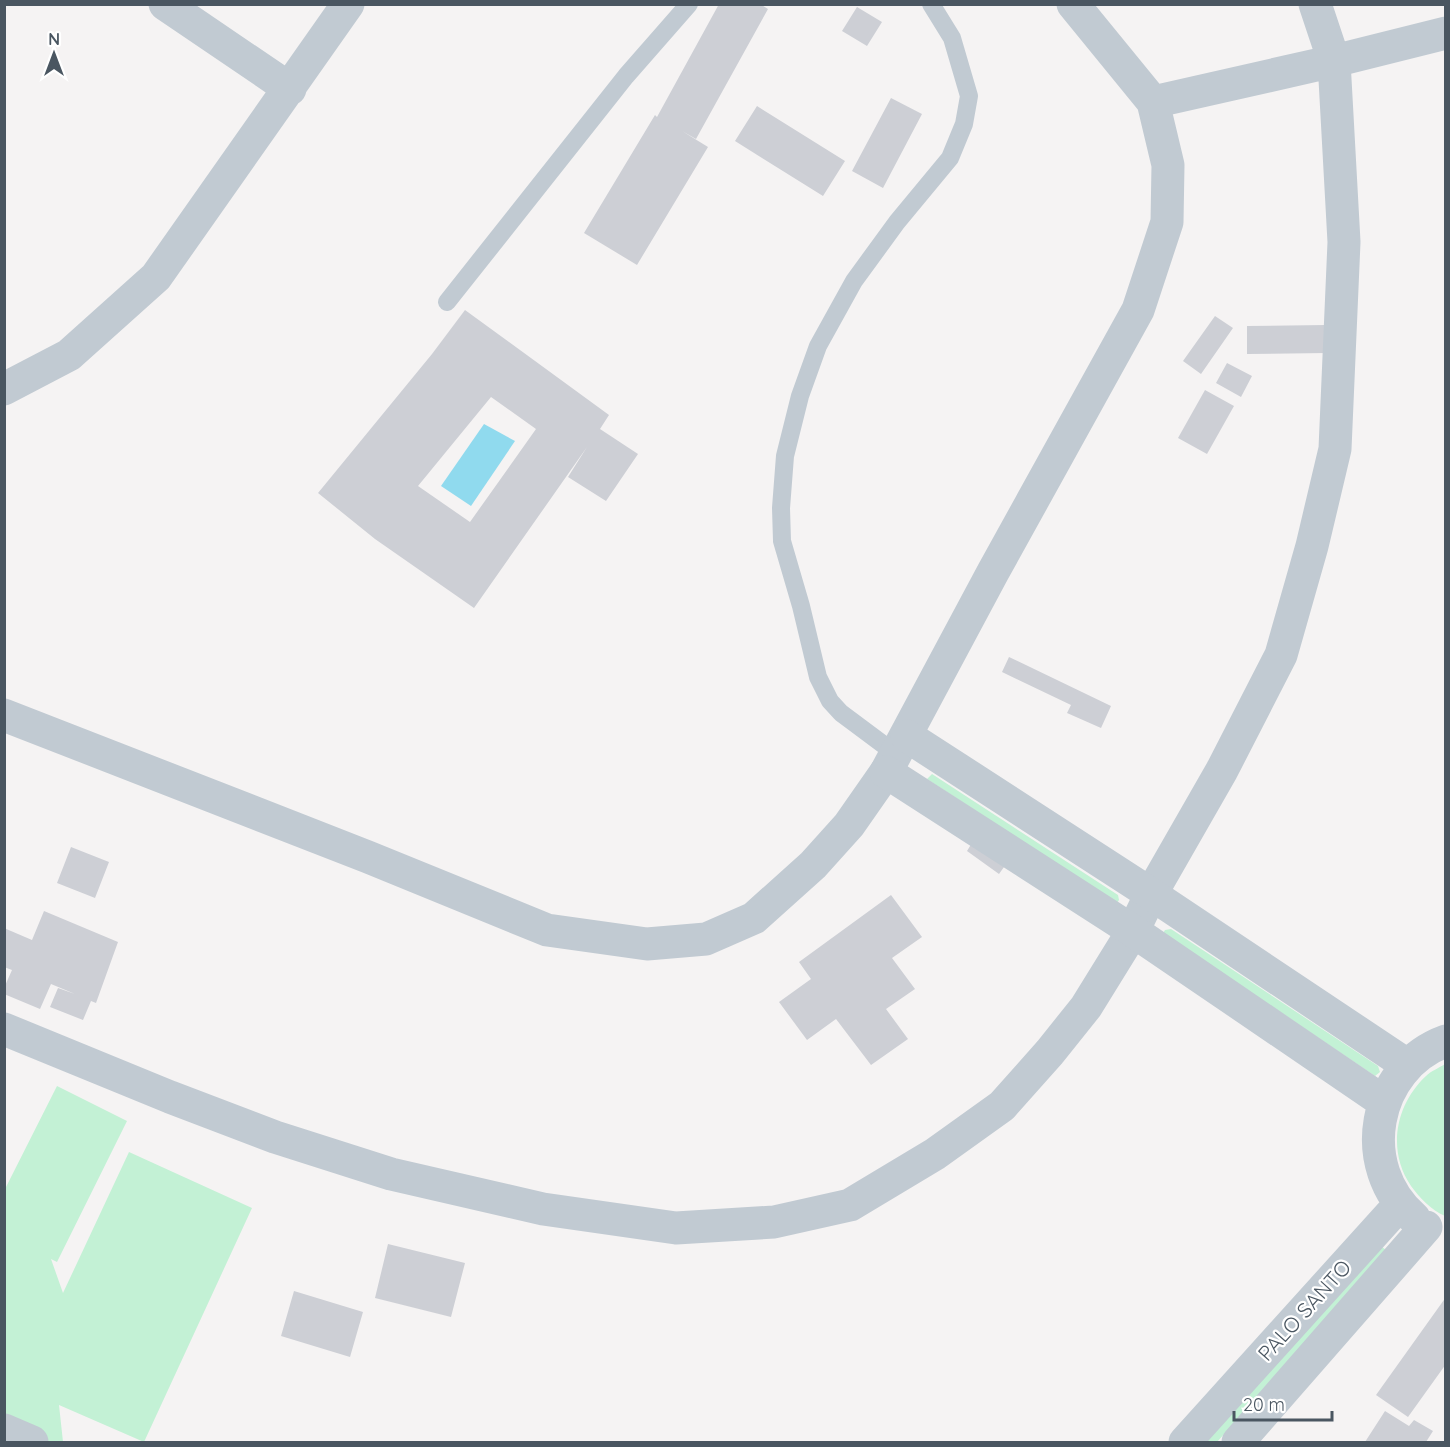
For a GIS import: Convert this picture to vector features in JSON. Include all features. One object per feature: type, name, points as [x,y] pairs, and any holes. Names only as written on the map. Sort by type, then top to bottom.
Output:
[{"type":"street","points":[[165,4],[290,89]]},
{"type":"street","points":[[4,389],[69,355],[156,277],[348,4]]},
{"type":"street","points":[[4,715],[547,930],[647,945],[706,939],[754,918],[813,865],[849,825],[896,754],[993,572],[1138,310],[1167,222],[1168,165],[1153,102],[1073,4]]},
{"type":"street","points":[[4,1029],[275,1137],[391,1173],[543,1209],[676,1228],[774,1222],[850,1205],[935,1154],[1002,1106],[1086,1007],[1133,931],[1151,894],[1222,770],[1281,655],[1312,546],[1335,449],[1344,242],[1334,61],[1315,4]]},
{"type":"street","points":[[1153,102],[1446,33]]},
{"type":"street","points":[[896,754],[1151,894],[1407,1065]]},
{"type":"street","points":[[896,754],[1133,931],[1384,1102]]},
{"type":"street","points":[[1436,1232],[1400,1204],[1383,1172],[1377,1137],[1384,1102],[1394,1082],[1407,1065],[1433,1046],[1446,1041]]},
{"type":"street","name":"PALO SANTO","points":[[1185,1443],[1400,1204]]},
{"type":"street","name":"PALO SANTO","points":[[1238,1443],[1436,1232]]},
{"type":"street","points":[[4,1430],[32,1443]]},
{"type":"lane","points":[[447,302],[626,76],[689,4]]},
{"type":"lane","points":[[896,754],[841,713],[830,702],[818,677],[799,596],[782,541],[781,508],[785,456],[800,396],[818,346],[855,280],[897,222],[950,158],[964,124],[969,96],[952,38],[932,4]]},
{"type":"green space","points":[[932,774],[1118,895],[1117,903],[927,779]]},
{"type":"green space","points":[[1171,929],[1378,1066],[1380,1072],[1375,1076],[1163,933]]},
{"type":"green space","points":[[1445,1064],[1445,1216],[1426,1203],[1411,1186],[1403,1172],[1397,1143],[1401,1114],[1407,1100],[1426,1076]]},
{"type":"green space","points":[[57,1086],[127,1121],[57,1262],[51,1259],[63,1293],[129,1152],[252,1208],[144,1442],[59,1405],[63,1442],[5,1442],[4,1191]]},
{"type":"green space","points":[[1382,1247],[1386,1250],[1386,1254],[1217,1442],[1206,1442]]},
{"type":"water","points":[[484,424],[515,441],[471,506],[441,486]]},
{"type":"building","points":[[719,4],[760,4],[768,9],[696,139],[682,131],[708,147],[637,265],[584,233],[655,115],[657,117]]},
{"type":"building","points":[[857,7],[882,22],[867,46],[842,31]]},
{"type":"building","points":[[891,98],[922,114],[883,188],[852,171]]},
{"type":"building","points":[[757,106],[845,161],[823,196],[735,141]]},
{"type":"building","points":[[465,310],[609,415],[600,429],[638,454],[606,501],[568,477],[587,447],[474,608],[375,539],[318,493],[432,354]],"holes":[[[491,397],[536,429],[470,522],[418,486]]]},
{"type":"building","points":[[1215,316],[1233,328],[1201,374],[1183,361]]},
{"type":"building","points":[[1326,325],[1327,353],[1247,354],[1247,326]]},
{"type":"building","points":[[1227,363],[1252,376],[1241,397],[1216,383]]},
{"type":"building","points":[[1205,390],[1234,406],[1207,454],[1178,438]]},
{"type":"building","points":[[1009,657],[1111,706],[1101,728],[1067,713],[1071,705],[1002,672]]},
{"type":"building","points":[[975,838],[1009,860],[999,874],[967,851]]},
{"type":"building","points":[[71,847],[109,862],[95,898],[57,883]]},
{"type":"building","points":[[891,895],[922,937],[892,958],[915,989],[886,1009],[908,1039],[871,1065],[836,1019],[807,1040],[779,1002],[811,979],[799,962]]},
{"type":"building","points":[[44,911],[118,942],[96,1003],[91,1001],[83,1020],[50,1007],[58,988],[75,994],[51,984],[40,1009],[4,994],[4,988],[12,970],[4,967],[4,928],[32,940]]},
{"type":"building","points":[[388,1244],[465,1263],[451,1317],[375,1298]]},
{"type":"building","points":[[294,1291],[363,1312],[350,1357],[281,1336]]},
{"type":"building","points":[[1446,1297],[1446,1364],[1408,1417],[1376,1395]]},
{"type":"building","points":[[1385,1411],[1409,1426],[1414,1420],[1433,1431],[1426,1442],[1365,1442]]}]
